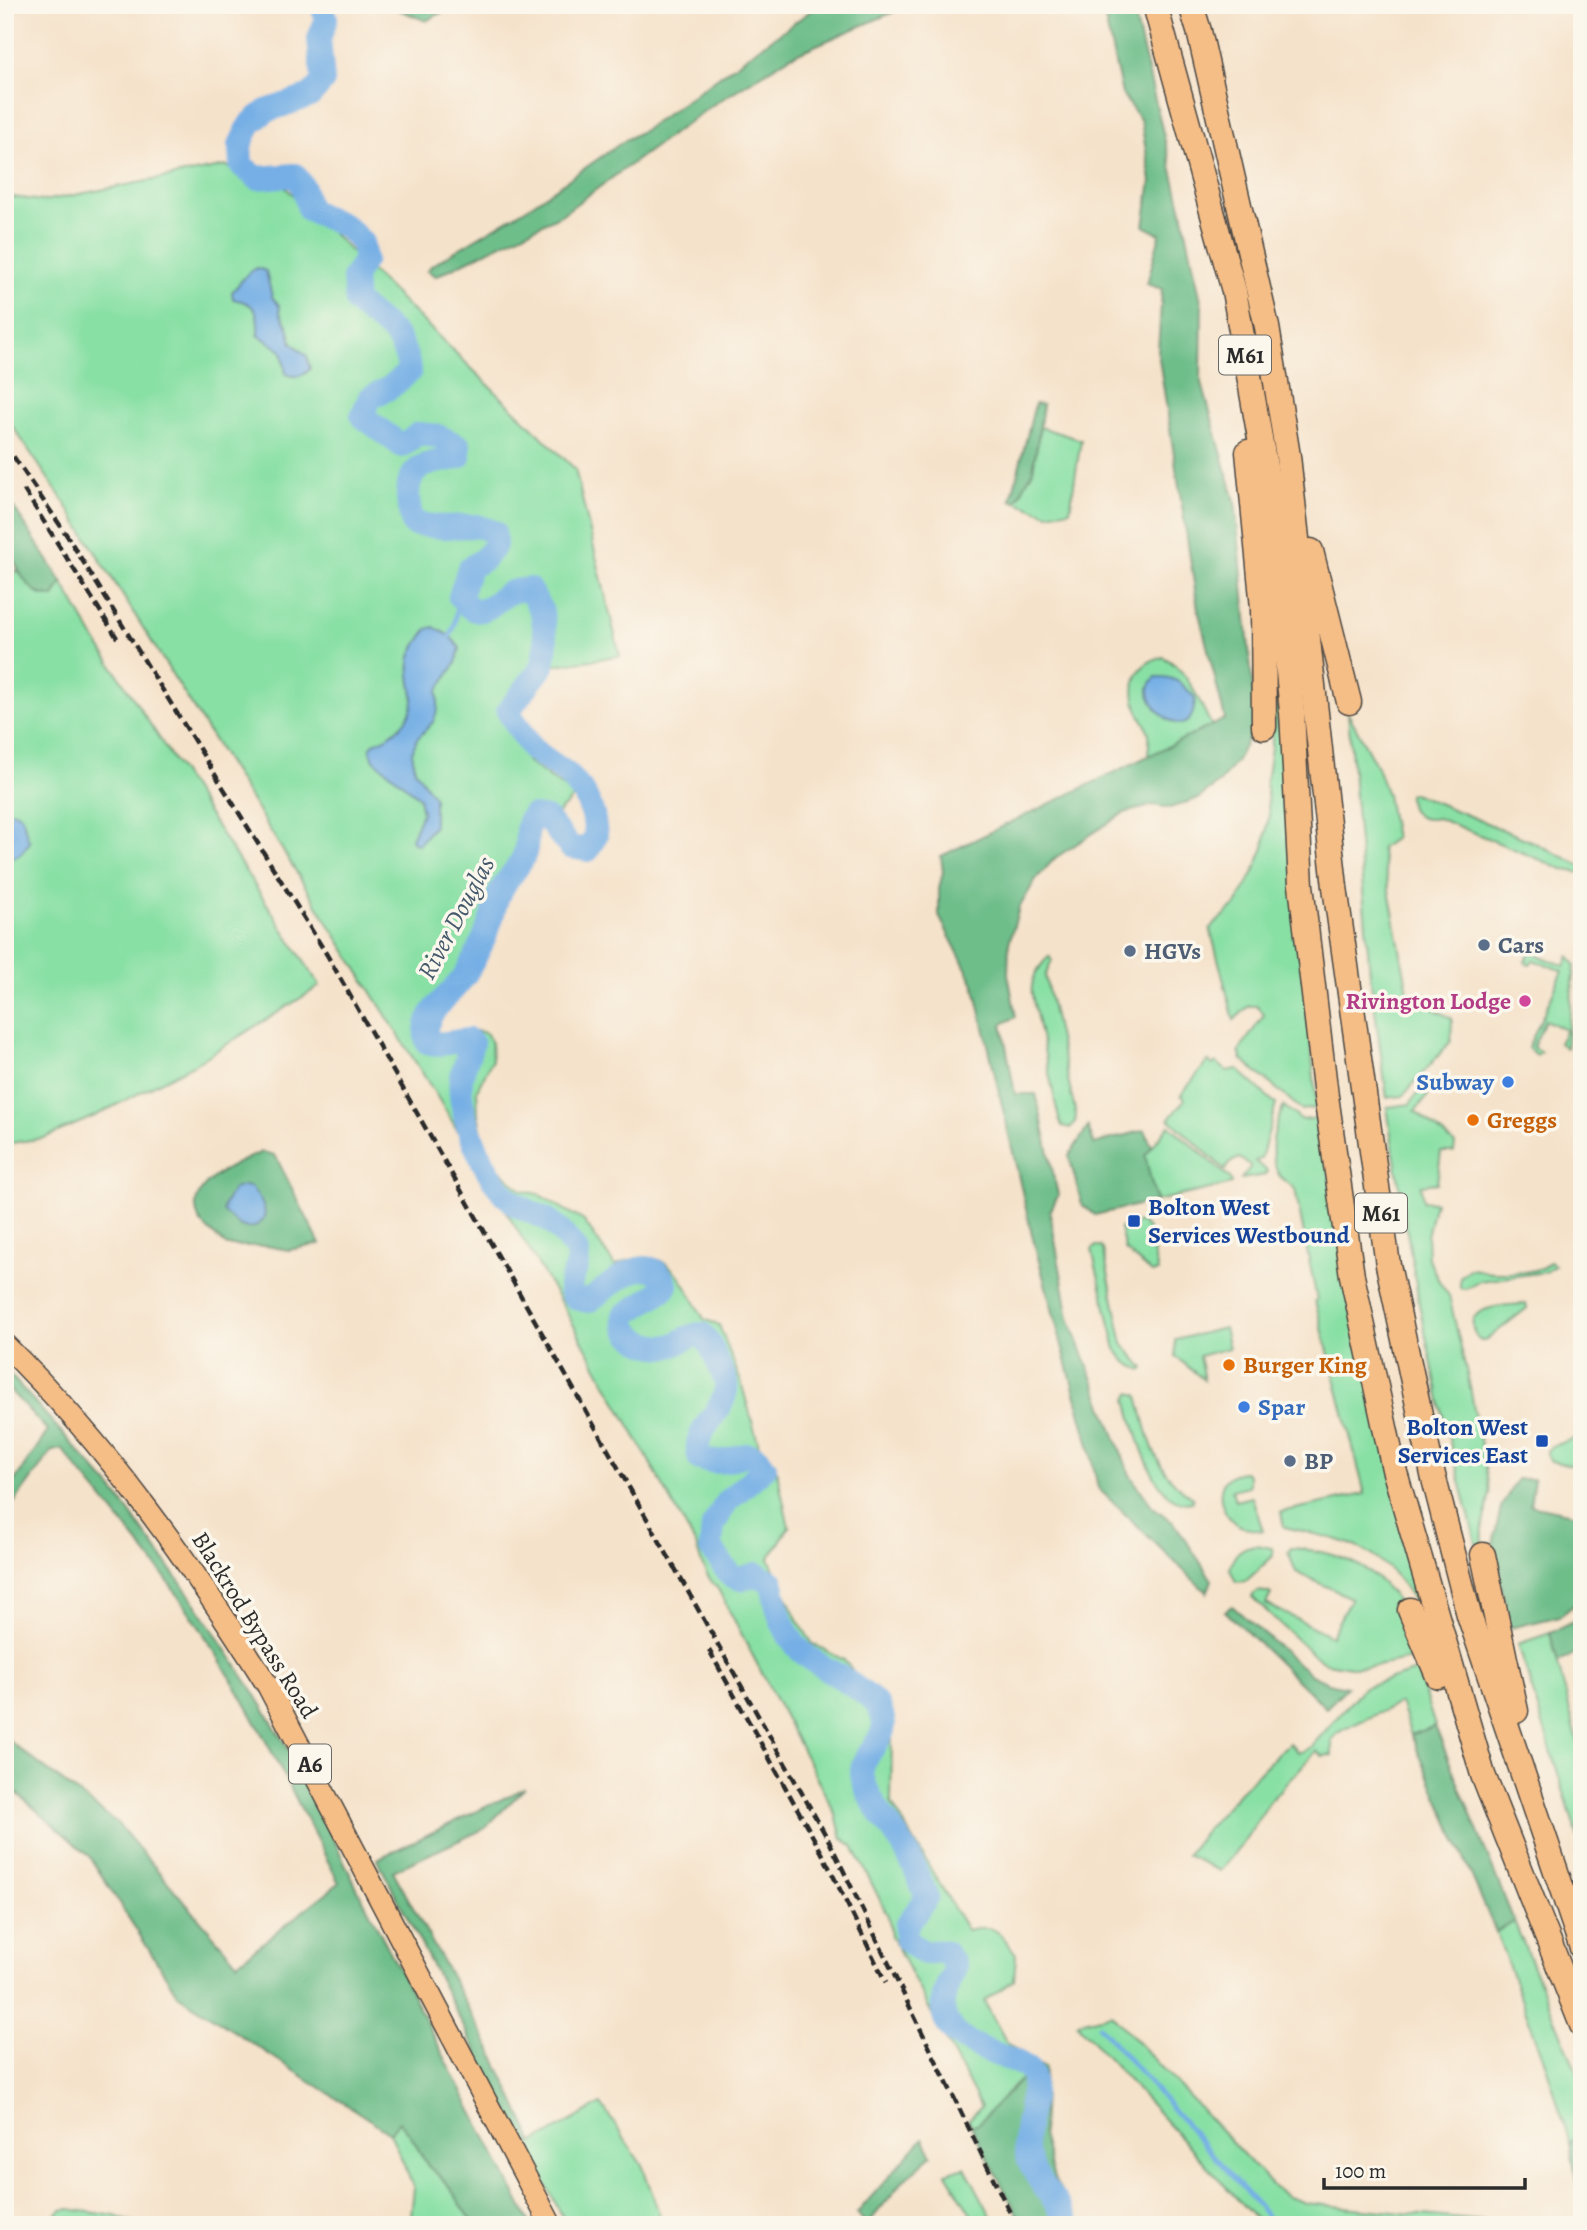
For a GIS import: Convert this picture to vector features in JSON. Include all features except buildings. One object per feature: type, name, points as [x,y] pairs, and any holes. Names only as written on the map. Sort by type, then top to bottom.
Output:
[{"type":"highway","name":"M61","points":[[1155,5],[1234,291],[1272,506],[1292,712],[1301,885],[1326,1096],[1352,1276],[1410,1530],[1483,1775],[1582,2025]]},
{"type":"highway","name":"M61","points":[[1191,5],[1267,327],[1288,456],[1335,887],[1388,1265],[1433,1475],[1469,1615],[1582,1948]]},
{"type":"highway","points":[[1234,291],[1263,608],[1264,727]]},
{"type":"highway","points":[[1288,456],[1349,702]]},
{"type":"highway","points":[[1483,1555],[1512,1696],[1559,1885]]},
{"type":"highway","points":[[1410,1610],[1511,1848]]},
{"type":"main road","name":"Blackrod Bypass Road","points":[[5,1345],[30,1369],[90,1438],[169,1536],[225,1616],[268,1686],[551,2225]]},
{"type":"green space","points":[[387,5],[414,5],[422,8],[428,5],[456,5],[426,21]]},
{"type":"green space","points":[[819,5],[910,5],[791,56],[711,106],[561,215],[436,276],[427,271],[432,265],[527,208],[627,139],[646,129]]},
{"type":"green space","points":[[1102,5],[1132,5],[1182,211],[1202,306],[1201,380],[1235,501],[1255,713],[1251,733],[1237,760],[1220,782],[1199,798],[1170,808],[1154,805],[1124,813],[1055,858],[1036,879],[1019,908],[1009,943],[1008,974],[1016,1017],[1002,1024],[1015,1094],[1036,1094],[1058,1195],[1050,1212],[1069,1318],[1130,1475],[1152,1506],[1175,1524],[1212,1580],[1207,1593],[1098,1488],[1088,1441],[1033,1239],[974,984],[939,916],[939,889],[943,872],[941,856],[1225,719],[1198,609],[1158,352],[1162,289],[1147,284],[1160,234],[1144,226],[1151,181],[1141,121],[1122,94]]},
{"type":"green space","points":[[226,166],[285,187],[575,469],[620,656],[527,669],[503,718],[528,762],[575,796],[554,817],[529,811],[523,817],[521,853],[485,913],[487,920],[468,961],[428,1009],[421,1029],[421,1041],[470,1030],[487,1034],[491,1043],[492,1060],[477,1090],[478,1114],[484,1144],[497,1167],[521,1190],[538,1194],[584,1221],[615,1266],[648,1257],[671,1268],[688,1290],[704,1319],[719,1325],[741,1382],[760,1449],[775,1463],[789,1527],[769,1559],[798,1621],[813,1644],[844,1660],[888,1714],[892,1733],[891,1802],[967,1930],[985,1928],[996,1931],[1016,1954],[1014,1980],[984,2001],[1007,2043],[1036,2063],[979,2123],[971,2126],[968,2120],[981,2107],[891,1936],[888,1916],[853,1846],[842,1838],[836,1815],[718,1589],[704,1570],[697,1547],[563,1306],[438,1098],[66,505],[5,415],[5,196],[43,201]]},
{"type":"green space","points":[[1035,404],[1043,405],[1033,470],[1016,502],[1011,500]]},
{"type":"green space","points":[[1040,427],[1081,440],[1070,510],[1048,514],[1016,502],[1033,470]]},
{"type":"green space","points":[[7,497],[62,582],[54,597],[38,593],[21,575],[7,535]]},
{"type":"green space","points":[[17,570],[39,594],[54,597],[62,582],[93,636],[320,986],[195,1064],[97,1115],[44,1138],[5,1144],[5,576]]},
{"type":"green space","points":[[1163,657],[1172,662],[1186,678],[1212,726],[1148,757],[1149,734],[1137,709],[1135,683],[1146,664]]},
{"type":"green space","points":[[1276,685],[1317,1108],[1302,1110],[1242,1060],[1239,1051],[1264,1015],[1258,1006],[1249,1006],[1234,1020],[1210,928],[1236,905],[1264,847],[1269,814],[1266,783]]},
{"type":"green space","points":[[1348,713],[1377,767],[1387,795],[1395,838],[1381,848],[1409,997],[1426,994],[1433,1009],[1452,1018],[1451,1041],[1403,1096],[1387,1098],[1370,974]]},
{"type":"green space","points":[[1413,793],[1533,842],[1582,866],[1582,873],[1565,870],[1438,818],[1426,819],[1416,815],[1409,801],[1409,794]]},
{"type":"green space","points":[[1530,952],[1565,966],[1569,956],[1575,965],[1566,1048],[1559,1043],[1566,1030],[1545,1020],[1533,1047],[1541,1052],[1536,1055],[1528,1048],[1563,971],[1533,960],[1530,964],[1525,962]]},
{"type":"green space","points":[[1049,956],[1052,961],[1045,976],[1076,1115],[1075,1123],[1070,1128],[1062,1126],[1059,1119],[1032,995],[1036,974]]},
{"type":"green space","points":[[1208,1061],[1213,1065],[1216,1062],[1227,1071],[1237,1069],[1276,1104],[1261,1159],[1255,1161],[1267,1171],[1265,1175],[1241,1179],[1251,1166],[1239,1158],[1231,1162],[1225,1170],[1169,1119],[1185,1099],[1181,1095]]},
{"type":"green space","points":[[1421,1088],[1428,1095],[1415,1111],[1455,1144],[1454,1152],[1441,1152],[1437,1183],[1421,1185],[1423,1201],[1435,1202],[1427,1236],[1428,1258],[1449,1296],[1490,1493],[1483,1525],[1482,1565],[1444,1420],[1420,1309],[1387,1107],[1410,1104]]},
{"type":"green space","points":[[1284,1106],[1301,1120],[1318,1118],[1426,1622],[1404,1586],[1372,1555],[1341,1541],[1284,1527],[1281,1512],[1365,1494],[1315,1301],[1317,1300],[1295,1189],[1279,1175],[1273,1158],[1274,1131]]},
{"type":"green space","points":[[1169,1125],[1231,1179],[1232,1184],[1156,1201],[1145,1156]]},
{"type":"green space","points":[[1088,1127],[1094,1144],[1145,1130],[1152,1147],[1145,1156],[1156,1201],[1095,1215],[1082,1205],[1069,1156]]},
{"type":"green space","points":[[262,1152],[275,1155],[320,1244],[289,1250],[266,1246],[227,1246],[199,1219],[196,1206],[198,1195],[205,1185],[227,1168]]},
{"type":"green space","points":[[1140,1222],[1148,1229],[1158,1272],[1152,1273],[1125,1250],[1120,1228]]},
{"type":"green space","points":[[1096,1246],[1103,1249],[1123,1344],[1143,1370],[1127,1362],[1116,1349],[1092,1250]]},
{"type":"green space","points":[[1550,1262],[1555,1265],[1546,1272],[1480,1281],[1466,1289],[1460,1288],[1460,1277],[1470,1269],[1493,1273],[1524,1272],[1539,1269]]},
{"type":"green space","points":[[1526,1304],[1527,1308],[1485,1341],[1479,1340],[1473,1329],[1473,1320],[1478,1314],[1496,1307]]},
{"type":"green space","points":[[1224,1328],[1229,1348],[1199,1356],[1204,1380],[1176,1357],[1175,1340]]},
{"type":"green space","points":[[5,1369],[114,1491],[194,1601],[254,1692],[303,1774],[350,1874],[531,2225],[475,2225],[446,2182],[428,2166],[399,2121],[390,2133],[178,1995],[89,1856],[5,1783],[5,1738],[117,1823],[237,1963],[339,1883],[262,1734],[198,1626],[148,1555],[62,1449],[52,1451],[5,1515],[5,1495],[48,1431],[5,1385]]},
{"type":"green space","points":[[1130,1393],[1138,1395],[1150,1439],[1161,1465],[1169,1477],[1193,1498],[1192,1502],[1179,1501],[1167,1493],[1157,1480],[1135,1428],[1127,1400]]},
{"type":"green space","points":[[1582,1436],[1582,1468],[1551,1461],[1547,1457],[1547,1451],[1552,1446]]},
{"type":"green space","points":[[1245,1472],[1249,1476],[1249,1486],[1232,1490],[1235,1501],[1252,1497],[1263,1531],[1236,1524],[1229,1518],[1221,1501],[1222,1485],[1227,1478]]},
{"type":"green space","points":[[1517,1479],[1534,1479],[1530,1505],[1582,1516],[1582,1599],[1560,1616],[1510,1628],[1493,1545],[1501,1507]]},
{"type":"green space","points":[[1257,1545],[1272,1548],[1273,1556],[1246,1581],[1236,1582],[1230,1569],[1233,1559],[1243,1549]]},
{"type":"green space","points":[[1291,1548],[1341,1557],[1377,1578],[1403,1611],[1425,1656],[1377,1666],[1351,1667],[1326,1663],[1311,1653],[1252,1597],[1254,1594],[1260,1591],[1271,1594],[1266,1604],[1331,1636],[1351,1598],[1296,1572],[1288,1552]]},
{"type":"green space","points":[[1232,1606],[1311,1675],[1328,1683],[1347,1687],[1326,1708],[1225,1611]]},
{"type":"green space","points":[[1582,1614],[1582,1649],[1558,1663],[1550,1633],[1577,1620]]},
{"type":"green space","points":[[1550,1633],[1582,1758],[1582,1851],[1518,1644]]},
{"type":"green space","points":[[1417,1671],[1435,1726],[1411,1735],[1400,1703],[1342,1730],[1332,1739],[1332,1755],[1322,1756],[1316,1751],[1271,1800],[1240,1847],[1220,1871],[1187,1855],[1248,1783],[1289,1743],[1298,1753],[1311,1747],[1364,1687]]},
{"type":"green space","points":[[1435,1726],[1514,1921],[1496,1932],[1411,1735]]},
{"type":"green space","points":[[525,1788],[484,1829],[393,1871],[490,2048],[533,2141],[526,2147],[377,1859]]},
{"type":"green space","points":[[1514,1921],[1582,2084],[1582,2131],[1570,2144],[1548,2071],[1496,1932]]},
{"type":"green space","points":[[1111,2014],[1275,2188],[1288,2197],[1305,2203],[1521,2225],[1261,2225],[1076,2023]]},
{"type":"green space","points":[[1036,2063],[1045,2068],[1042,2135],[1054,2178],[1079,2225],[1023,2225],[971,2126],[979,2123]]},
{"type":"green space","points":[[601,2104],[643,2167],[663,2225],[567,2225],[526,2147]]},
{"type":"green space","points":[[399,2121],[428,2166],[446,2182],[475,2225],[410,2225],[414,2188],[390,2133]]},
{"type":"green space","points":[[1582,2131],[1582,2213],[1570,2144]]},
{"type":"green space","points":[[923,2138],[932,2155],[903,2181],[867,2225],[857,2213]]},
{"type":"green space","points":[[965,2167],[996,2225],[978,2225],[946,2173]]},
{"type":"green space","points":[[61,2210],[115,2216],[138,2225],[47,2223]]},
{"type":"water","points":[[257,268],[266,271],[272,297],[279,305],[292,343],[307,356],[310,369],[302,375],[286,374],[282,351],[258,335],[255,310],[247,303],[233,299],[232,292],[249,272]]},
{"type":"water","points":[[434,627],[450,636],[460,648],[456,663],[438,690],[438,709],[433,722],[417,739],[412,752],[415,770],[434,797],[434,826],[419,844],[413,843],[411,839],[422,813],[419,797],[374,760],[370,749],[374,743],[388,736],[407,719],[413,704],[411,658],[427,629]]},
{"type":"water","points":[[1156,677],[1178,682],[1195,698],[1192,714],[1187,722],[1180,724],[1171,721],[1156,708],[1149,690]]},
{"type":"water","points":[[5,810],[22,817],[30,842],[14,857],[5,857]]},
{"type":"water","points":[[251,1187],[265,1212],[262,1221],[251,1228],[241,1226],[223,1212],[233,1189]]},
{"type":"waterway","name":"River Douglas","points":[[322,5],[326,19],[319,39],[323,81],[310,96],[266,111],[250,124],[240,145],[241,165],[257,178],[295,175],[303,187],[309,210],[345,226],[362,242],[365,259],[354,277],[356,302],[397,337],[410,371],[391,387],[370,398],[362,416],[402,446],[418,434],[438,436],[459,446],[459,457],[421,467],[415,472],[408,494],[413,524],[477,526],[494,532],[495,545],[484,559],[469,568],[460,597],[473,609],[484,610],[509,593],[529,589],[542,612],[546,642],[543,666],[508,711],[532,749],[566,773],[584,793],[593,814],[596,835],[588,850],[570,847],[546,818],[532,816],[527,827],[523,858],[496,900],[486,934],[469,969],[432,1014],[426,1032],[427,1042],[442,1044],[469,1040],[472,1043],[462,1074],[461,1092],[463,1108],[475,1144],[501,1191],[520,1206],[552,1223],[574,1247],[578,1255],[571,1293],[577,1298],[589,1301],[629,1273],[650,1269],[659,1274],[666,1285],[625,1315],[625,1323],[632,1335],[646,1343],[662,1347],[702,1334],[711,1347],[726,1383],[722,1403],[699,1439],[700,1459],[718,1462],[752,1455],[761,1461],[765,1468],[727,1501],[713,1526],[711,1548],[730,1575],[741,1579],[756,1574],[772,1582],[779,1614],[793,1642],[808,1657],[854,1686],[878,1707],[883,1718],[883,1728],[865,1760],[863,1779],[871,1799],[907,1853],[927,1897],[906,1926],[906,1940],[924,1953],[943,1952],[952,1961],[955,1967],[943,2002],[945,2019],[954,2032],[967,2042],[1026,2067],[1032,2075],[1033,2091],[1026,2131],[1026,2150],[1033,2170],[1069,2225]]},
{"type":"waterway","points":[[450,636],[458,605],[467,606]]},
{"type":"waterway","points":[[1099,2026],[1269,2218],[1280,2222],[1312,2225]]},
{"type":"railway","points":[[5,444],[66,534],[327,955],[508,1273],[829,1841],[1016,2225]]},
{"type":"railway","points":[[24,490],[119,641]]},
{"type":"railway","points":[[709,1650],[822,1853],[886,1983]]},
{"type":"place","name":"Cars","points":[[1484,945]]},
{"type":"place","name":"HGVs","points":[[1130,951]]},
{"type":"place","name":"Rivington Lodge","points":[[1525,1001]]},
{"type":"place","name":"Subway","points":[[1508,1082]]},
{"type":"place","name":"Greggs","points":[[1473,1120]]},
{"type":"place","name":"Bolton West Services Westbound","points":[[1134,1221]]},
{"type":"place","name":"Burger King","points":[[1229,1365]]},
{"type":"place","name":"Spar","points":[[1244,1407]]},
{"type":"place","name":"Bolton West Services East","points":[[1542,1441]]},
{"type":"place","name":"BP","points":[[1290,1461]]}]
